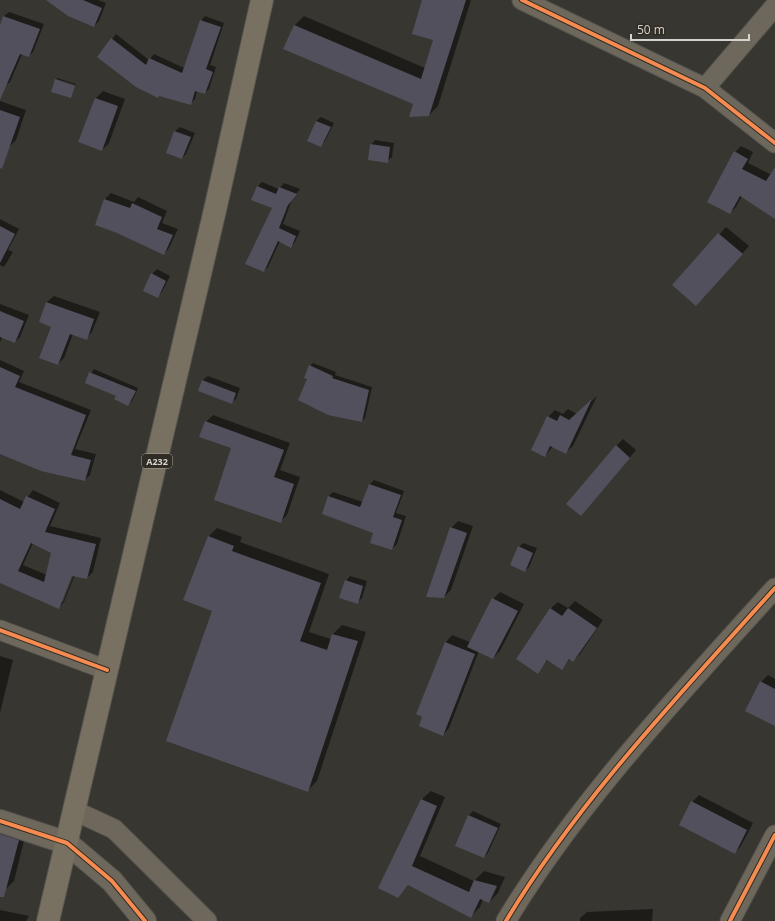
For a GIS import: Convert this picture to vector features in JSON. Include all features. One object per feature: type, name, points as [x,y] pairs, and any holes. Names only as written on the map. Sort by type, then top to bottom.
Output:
[{"type":"main road","name":"A232","points":[[48,921],[215,210],[262,0]]},
{"type":"street","points":[[522,0],[705,88],[775,143]]},
{"type":"street","points":[[705,88],[775,6]]},
{"type":"street","points":[[506,921],[527,886],[593,797],[775,588]]},
{"type":"street","points":[[0,630],[108,670]]},
{"type":"street","points":[[75,811],[114,829],[207,921]]},
{"type":"street","points":[[0,821],[67,843],[112,881],[145,921]]},
{"type":"street","points":[[730,921],[775,835]]},
{"type":"building","points":[[46,0],[83,0],[102,8],[94,27],[68,16]]},
{"type":"building","points":[[422,0],[466,0],[429,116],[409,117],[413,104],[283,49],[294,25],[421,79],[433,40],[412,34]]},
{"type":"building","points":[[3,16],[40,29],[29,57],[20,54],[0,100],[0,25]]},
{"type":"building","points":[[200,20],[221,27],[206,69],[213,72],[205,94],[195,91],[191,105],[159,96],[158,98],[136,87],[97,57],[111,38],[146,65],[149,58],[182,73]]},
{"type":"building","points":[[55,79],[75,86],[71,98],[51,92]]},
{"type":"building","points":[[95,98],[118,106],[102,151],[78,142]]},
{"type":"building","points":[[0,110],[20,117],[2,169],[0,168]]},
{"type":"building","points":[[316,121],[331,127],[321,147],[307,141]]},
{"type":"building","points":[[174,131],[191,137],[182,159],[166,153]]},
{"type":"building","points":[[370,144],[390,147],[388,163],[368,160]]},
{"type":"building","points":[[734,151],[748,159],[742,169],[766,181],[775,167],[775,219],[740,196],[730,214],[707,202]]},
{"type":"building","points":[[257,186],[276,194],[279,187],[297,194],[288,205],[279,228],[296,236],[291,248],[278,241],[264,272],[245,264],[272,208],[251,200]]},
{"type":"building","points":[[104,199],[130,208],[132,203],[162,217],[157,229],[173,235],[164,255],[117,233],[95,225]]},
{"type":"building","points":[[0,226],[15,234],[0,263]]},
{"type":"building","points":[[718,233],[743,254],[696,306],[672,285]]},
{"type":"building","points":[[151,273],[166,281],[158,298],[143,291]]},
{"type":"building","points":[[46,302],[94,319],[87,340],[70,334],[58,365],[39,358],[51,327],[39,322]]},
{"type":"building","points":[[0,311],[24,321],[15,343],[0,337]]},
{"type":"building","points":[[309,365],[333,376],[332,378],[369,390],[362,422],[328,415],[298,400],[307,379],[304,378]]},
{"type":"building","points":[[0,367],[20,376],[15,387],[86,415],[71,455],[91,460],[85,481],[41,471],[0,454]]},
{"type":"building","points":[[89,372],[136,391],[128,406],[114,399],[116,396],[85,383]]},
{"type":"building","points":[[202,380],[236,393],[232,404],[198,391]]},
{"type":"building","points":[[592,399],[566,454],[550,446],[545,457],[531,450],[547,416],[557,421],[560,415],[569,420]]},
{"type":"building","points":[[205,421],[284,450],[274,477],[294,484],[281,523],[214,500],[231,448],[199,437]]},
{"type":"building","points":[[616,445],[630,458],[581,516],[566,504]]},
{"type":"building","points":[[369,484],[401,495],[393,517],[402,520],[392,550],[370,543],[373,533],[322,514],[328,496],[360,507]]},
{"type":"building","points":[[26,496],[55,509],[45,532],[96,544],[87,579],[72,576],[59,609],[0,583],[0,499],[20,509]],"holes":[[[31,543],[51,553],[44,582],[18,571]]]},
{"type":"building","points":[[450,527],[467,533],[444,598],[426,597]]},
{"type":"building","points":[[208,536],[234,546],[232,551],[321,583],[300,641],[327,650],[332,634],[358,641],[308,792],[166,741],[212,611],[183,600]]},
{"type":"building","points":[[518,546],[533,553],[525,572],[510,565]]},
{"type":"building","points":[[345,580],[363,586],[358,604],[339,598]]},
{"type":"building","points":[[492,598],[518,611],[493,659],[467,647]]},
{"type":"building","points":[[550,608],[562,616],[568,608],[597,628],[573,662],[569,659],[562,670],[547,660],[538,674],[516,659]]},
{"type":"building","points":[[445,642],[475,654],[443,736],[419,726],[422,717],[416,714]]},
{"type":"building","points":[[760,681],[775,689],[775,726],[745,711]]},
{"type":"building","points":[[421,799],[437,806],[412,866],[469,892],[474,880],[497,886],[489,903],[480,899],[471,918],[408,885],[398,898],[378,888]]},
{"type":"building","points":[[691,801],[747,830],[735,854],[679,825]]},
{"type":"building","points":[[468,815],[498,828],[484,858],[455,846]]},
{"type":"building","points":[[0,834],[19,840],[4,897],[0,897]]},
{"type":"cycle path","points":[[522,0],[705,88],[775,143]]},
{"type":"cycle path","points":[[506,921],[534,877],[598,790],[668,707],[775,588]]},
{"type":"cycle path","points":[[0,630],[107,670]]},
{"type":"cycle path","points":[[0,821],[67,843],[112,881],[145,921]]},
{"type":"cycle path","points":[[730,921],[775,835]]}]
